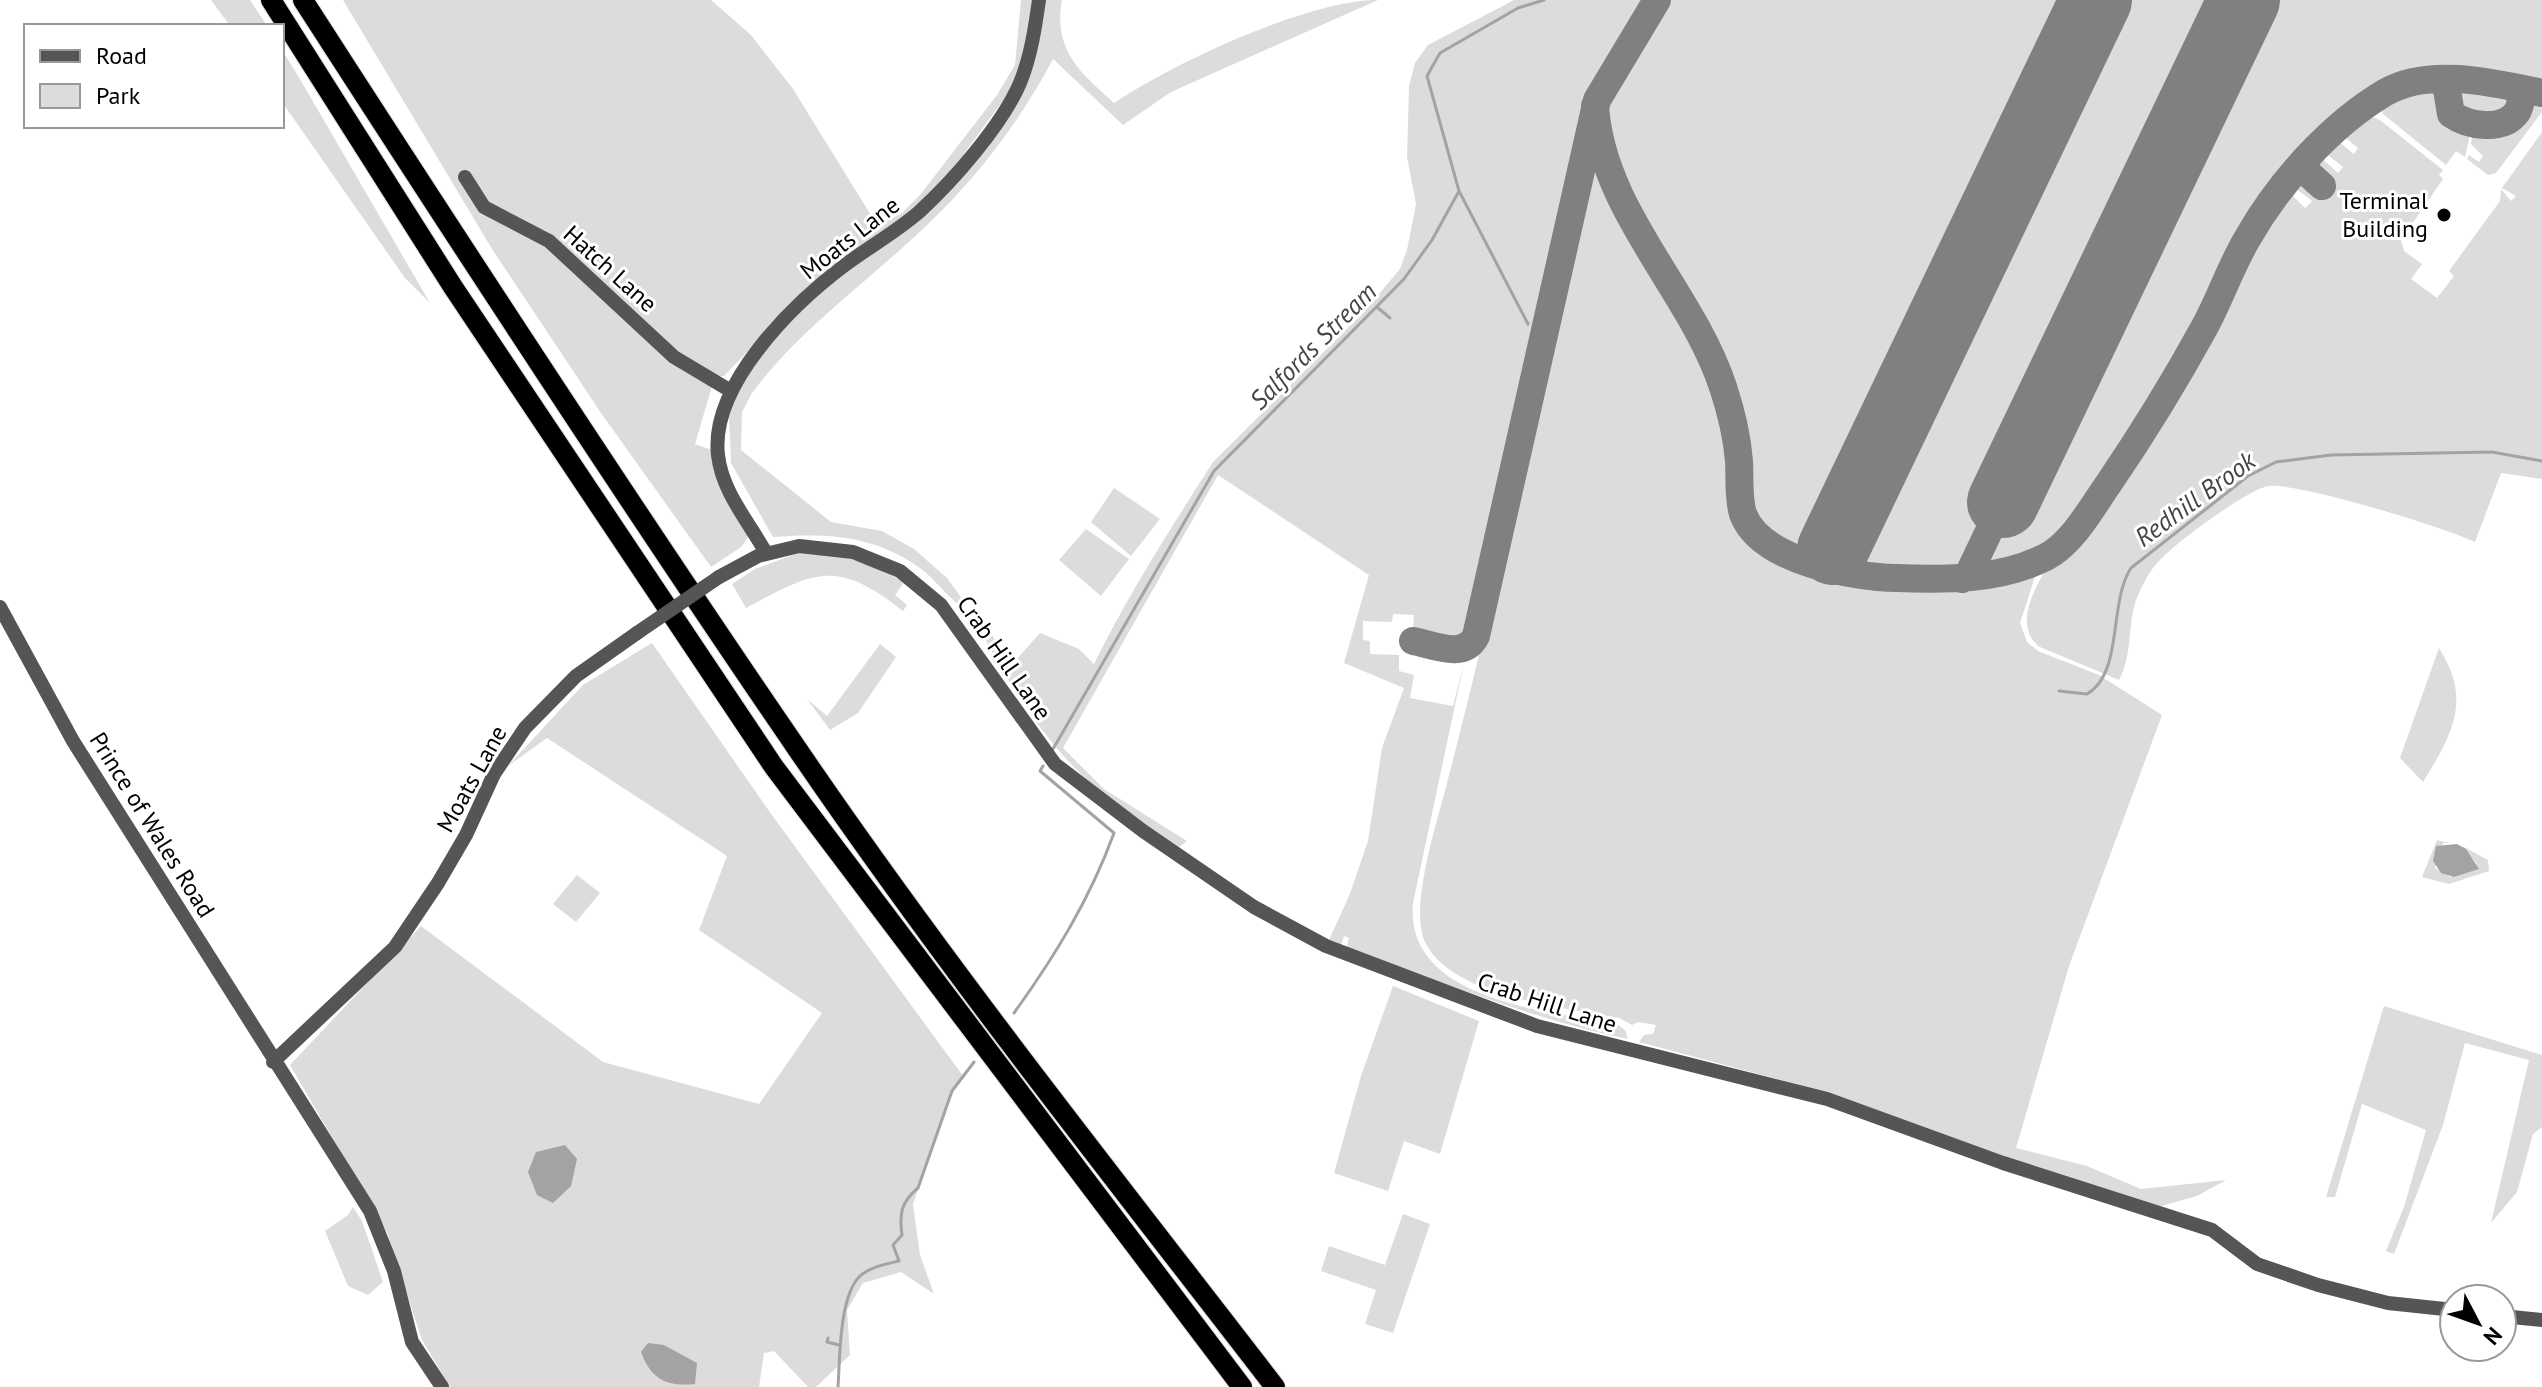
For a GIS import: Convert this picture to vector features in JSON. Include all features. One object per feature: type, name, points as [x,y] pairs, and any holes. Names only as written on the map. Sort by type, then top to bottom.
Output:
[{"type":"highway","points":[[271,0],[453,287],[774,767],[953,1009],[1242,1387]]},
{"type":"highway","points":[[303,0],[481,277],[801,755],[970,989],[1275,1387]]},
{"type":"street","name":"Moats Lane","points":[[766,553],[735,503],[719,465],[718,428],[731,391],[769,339],[820,286],[918,213],[967,158],[1019,86],[1029,58],[1039,0]]},
{"type":"street","name":"Hatch Lane","points":[[465,177],[484,207],[549,241],[674,357],[731,391]]},
{"type":"street","name":"Crab Hill Lane","points":[[749,560],[799,546],[836,549],[881,561],[915,581],[955,624],[1051,760],[1143,831],[1306,938],[1537,1026],[1667,1062],[1827,1099],[1989,1158],[2212,1230],[2257,1264],[2318,1285],[2388,1303],[2438,1308]]},
{"type":"street","name":"Moats Lane","points":[[273,1062],[395,947],[438,883],[466,835],[494,774],[525,728],[576,676],[719,577],[749,560]]},
{"type":"street","name":"Prince of Wales Road","points":[[0,607],[73,741],[273,1062],[370,1211],[394,1271],[412,1342],[432,1377],[442,1387]]},
{"type":"street","points":[[2518,1318],[2542,1320]]},
{"type":"green space","points":[[211,0],[250,0],[266,24],[229,24]]},
{"type":"green space","points":[[343,0],[711,0],[751,35],[793,89],[877,225],[901,214],[920,195],[997,95],[1015,65],[1021,0],[1033,0],[1025,60],[1010,91],[934,190],[777,321],[724,376],[715,376],[695,444],[712,450],[750,534],[741,547],[711,567],[601,413],[492,249]]},
{"type":"green space","points":[[1044,0],[1062,0],[1062,33],[1072,59],[1114,103],[1171,70],[1242,36],[1316,10],[1378,0],[1171,92],[1123,125],[1053,59],[996,149],[962,190],[924,228],[812,327],[752,393],[742,412],[741,450],[831,522],[882,531],[914,549],[947,578],[966,604],[961,606],[920,568],[885,549],[831,536],[773,537],[731,463],[729,416],[736,392],[763,352],[802,310],[837,277],[884,245],[999,126]]},
{"type":"green space","points":[[1514,0],[1650,0],[1587,102],[1503,498],[1469,636],[1467,639],[1413,629],[1414,615],[1393,614],[1392,622],[1363,621],[1363,640],[1370,641],[1370,654],[1399,655],[1399,671],[1414,675],[1410,698],[1453,706],[1464,663],[1413,903],[1416,936],[1432,961],[1456,981],[1486,995],[1520,1006],[1617,1024],[1625,1030],[1628,1039],[1556,1021],[1451,986],[1347,947],[1349,938],[1344,936],[1341,945],[1329,940],[1349,896],[1368,841],[1382,748],[1404,688],[1344,663],[1369,575],[1218,475],[1063,748],[1104,789],[1187,841],[1178,848],[1109,799],[1070,763],[1024,705],[974,619],[980,611],[1009,668],[1040,633],[1079,649],[1094,664],[1136,586],[1213,462],[1362,314],[1400,269],[1416,204],[1407,157],[1409,86],[1415,63],[1428,45]]},
{"type":"green space","points":[[1665,0],[2542,0],[2542,85],[2476,73],[2426,71],[2388,83],[2364,97],[2296,158],[2260,204],[2239,238],[2199,324],[2171,372],[2089,503],[2066,533],[2031,557],[1993,568],[1933,573],[1874,569],[1836,563],[1799,550],[1782,541],[1752,515],[1743,431],[1725,377],[1708,336],[1627,194],[1603,117],[1605,94]]},
{"type":"green space","points":[[284,53],[430,303],[405,278],[284,105]]},
{"type":"green space","points":[[2425,88],[2436,92],[2446,117],[2464,127],[2463,134],[2470,135],[2465,157],[2456,151],[2446,165],[2383,114],[2381,104],[2404,92]]},
{"type":"green space","points":[[2457,91],[2508,95],[2511,107],[2490,119],[2460,114],[2453,100]]},
{"type":"green space","points":[[2534,99],[2541,104],[2542,112],[2496,173],[2488,175],[2467,159],[2469,155],[2479,162],[2483,156],[2471,144],[2472,136],[2479,136],[2480,130],[2509,126]]},
{"type":"green space","points":[[2366,115],[2380,120],[2443,170],[2439,175],[2443,179],[2401,240],[2404,251],[2422,264],[2411,279],[2437,298],[2454,276],[2449,271],[2500,201],[2501,189],[2511,201],[2516,196],[2502,188],[2542,132],[2542,479],[2501,473],[2475,542],[2339,498],[2285,487],[2260,489],[2198,528],[2154,567],[2133,610],[2127,657],[2119,680],[2040,647],[2028,631],[2027,622],[2030,603],[2042,576],[2071,545],[2168,404],[2239,268],[2270,216],[2289,192],[2305,208],[2312,201],[2294,187],[2304,174],[2323,191],[2327,184],[2308,170],[2320,157],[2338,173],[2343,167],[2324,152],[2337,140],[2354,154],[2358,148],[2342,135]]},
{"type":"green space","points":[[1595,162],[1602,168],[1622,213],[1693,339],[1714,383],[1729,439],[1734,507],[1748,534],[1794,567],[1837,580],[1954,587],[2031,572],[2035,577],[2020,623],[2027,642],[2038,651],[2099,675],[2162,715],[2069,966],[2016,1148],[2087,1166],[2141,1189],[2226,1180],[2197,1196],[2154,1208],[1792,1083],[1639,1042],[1644,1035],[1653,1034],[1656,1025],[1638,1022],[1632,1025],[1619,1018],[1542,1004],[1486,988],[1461,977],[1440,962],[1426,944],[1420,909],[1426,863],[1503,552],[1585,172],[1589,163]]},
{"type":"green space","points":[[1114,488],[1160,519],[1131,556],[1091,522]]},
{"type":"green space","points":[[1086,529],[1129,559],[1101,596],[1059,560]]},
{"type":"green space","points":[[798,553],[840,557],[890,575],[904,582],[895,595],[907,605],[903,611],[860,583],[843,577],[826,576],[791,585],[746,608],[732,584],[755,569]]},
{"type":"green space","points":[[652,643],[769,811],[963,1076],[952,1091],[913,1204],[920,1255],[934,1294],[901,1272],[863,1283],[847,1310],[850,1355],[816,1387],[808,1387],[774,1351],[764,1353],[759,1387],[450,1387],[422,1340],[387,1232],[290,1065],[421,926],[603,1062],[759,1104],[822,1013],[699,930],[727,856],[547,738],[508,766],[583,685]]},
{"type":"green space","points":[[880,644],[896,657],[858,713],[830,730],[807,699],[827,716]]},
{"type":"green space","points":[[2439,648],[2455,684],[2455,716],[2443,748],[2423,782],[2400,758]]},
{"type":"green space","points":[[2437,840],[2450,843],[2443,843],[2435,868],[2451,877],[2477,864],[2462,846],[2488,860],[2489,871],[2449,884],[2422,877]]},
{"type":"green space","points":[[577,875],[600,893],[576,922],[553,904]]},
{"type":"green space","points":[[1393,986],[1479,1021],[1440,1154],[1404,1141],[1388,1191],[1334,1173],[1361,1076]]},
{"type":"green space","points":[[2384,1006],[2542,1055],[2542,1127],[2533,1134],[2517,1192],[2491,1223],[2529,1060],[2465,1043],[2443,1125],[2394,1254],[2386,1251],[2404,1207],[2426,1130],[2362,1104],[2335,1197],[2326,1197]]},
{"type":"green space","points":[[353,1207],[362,1221],[383,1282],[368,1295],[348,1286],[325,1231],[348,1215]]},
{"type":"green space","points":[[1403,1214],[1430,1224],[1393,1333],[1365,1324],[1376,1290],[1321,1271],[1329,1246],[1385,1265]]},
{"type":"shaded area","points":[[2457,844],[2466,849],[2479,869],[2454,877],[2441,873],[2433,861],[2436,846]]},
{"type":"shaded area","points":[[565,1145],[577,1159],[571,1186],[553,1203],[537,1195],[528,1172],[536,1152]]},
{"type":"shaded area","points":[[648,1343],[664,1345],[697,1363],[695,1384],[676,1384],[655,1375],[641,1352]]},
{"type":"waterway","name":"Salfords Stream","points":[[1528,324],[1459,191],[1427,76],[1440,53],[1518,8],[1544,0]]},
{"type":"waterway","name":"Salfords Stream","points":[[1053,749],[1214,471],[1404,279],[1432,240],[1459,191]]},
{"type":"waterway","name":"Redhill Brook","points":[[1378,308],[1390,318]]},
{"type":"waterway","name":"Redhill Brook","points":[[2059,691],[2087,694],[2099,684],[2111,654],[2120,599],[2131,568],[2248,476],[2276,462],[2331,455],[2492,452],[2542,461]]},
{"type":"waterway","name":"Salfords Stream","points":[[1014,1013],[1070,926],[1094,881],[1114,833],[1040,771],[1043,766]]},
{"type":"waterway","name":"Salfords Stream","points":[[838,1387],[844,1314],[852,1287],[868,1271],[899,1261],[893,1245],[902,1235],[902,1209],[918,1188],[952,1091],[974,1062]]},
{"type":"waterway","points":[[828,1338],[827,1342],[839,1345]]},
{"type":"taxiway","points":[[1413,641],[1456,649],[1471,643],[1476,636],[1597,100],[1657,0]]},
{"type":"taxiway","points":[[1595,106],[1601,145],[1613,181],[1630,216],[1709,351],[1723,387],[1737,442],[1741,508],[1753,530],[1769,544],[1811,564],[1879,577],[1935,579],[1973,577],[2010,570],[2046,557],[2065,543],[2122,464],[2170,387],[2260,218],[2290,177],[2345,121],[2386,92],[2422,80],[2463,79],[2542,93]]},
{"type":"taxiway","points":[[2440,80],[2446,84],[2451,114],[2476,124],[2494,125],[2511,118],[2528,91]]},
{"type":"taxiway","points":[[2301,167],[2322,186]]},
{"type":"taxiway","points":[[1962,579],[1969,573],[2003,502]]},
{"type":"runway","points":[[1833,549],[2096,0]]},
{"type":"runway","points":[[2003,502],[2244,0]]},
{"type":"place","name":"Terminal Building","points":[[2444,215]]}]
